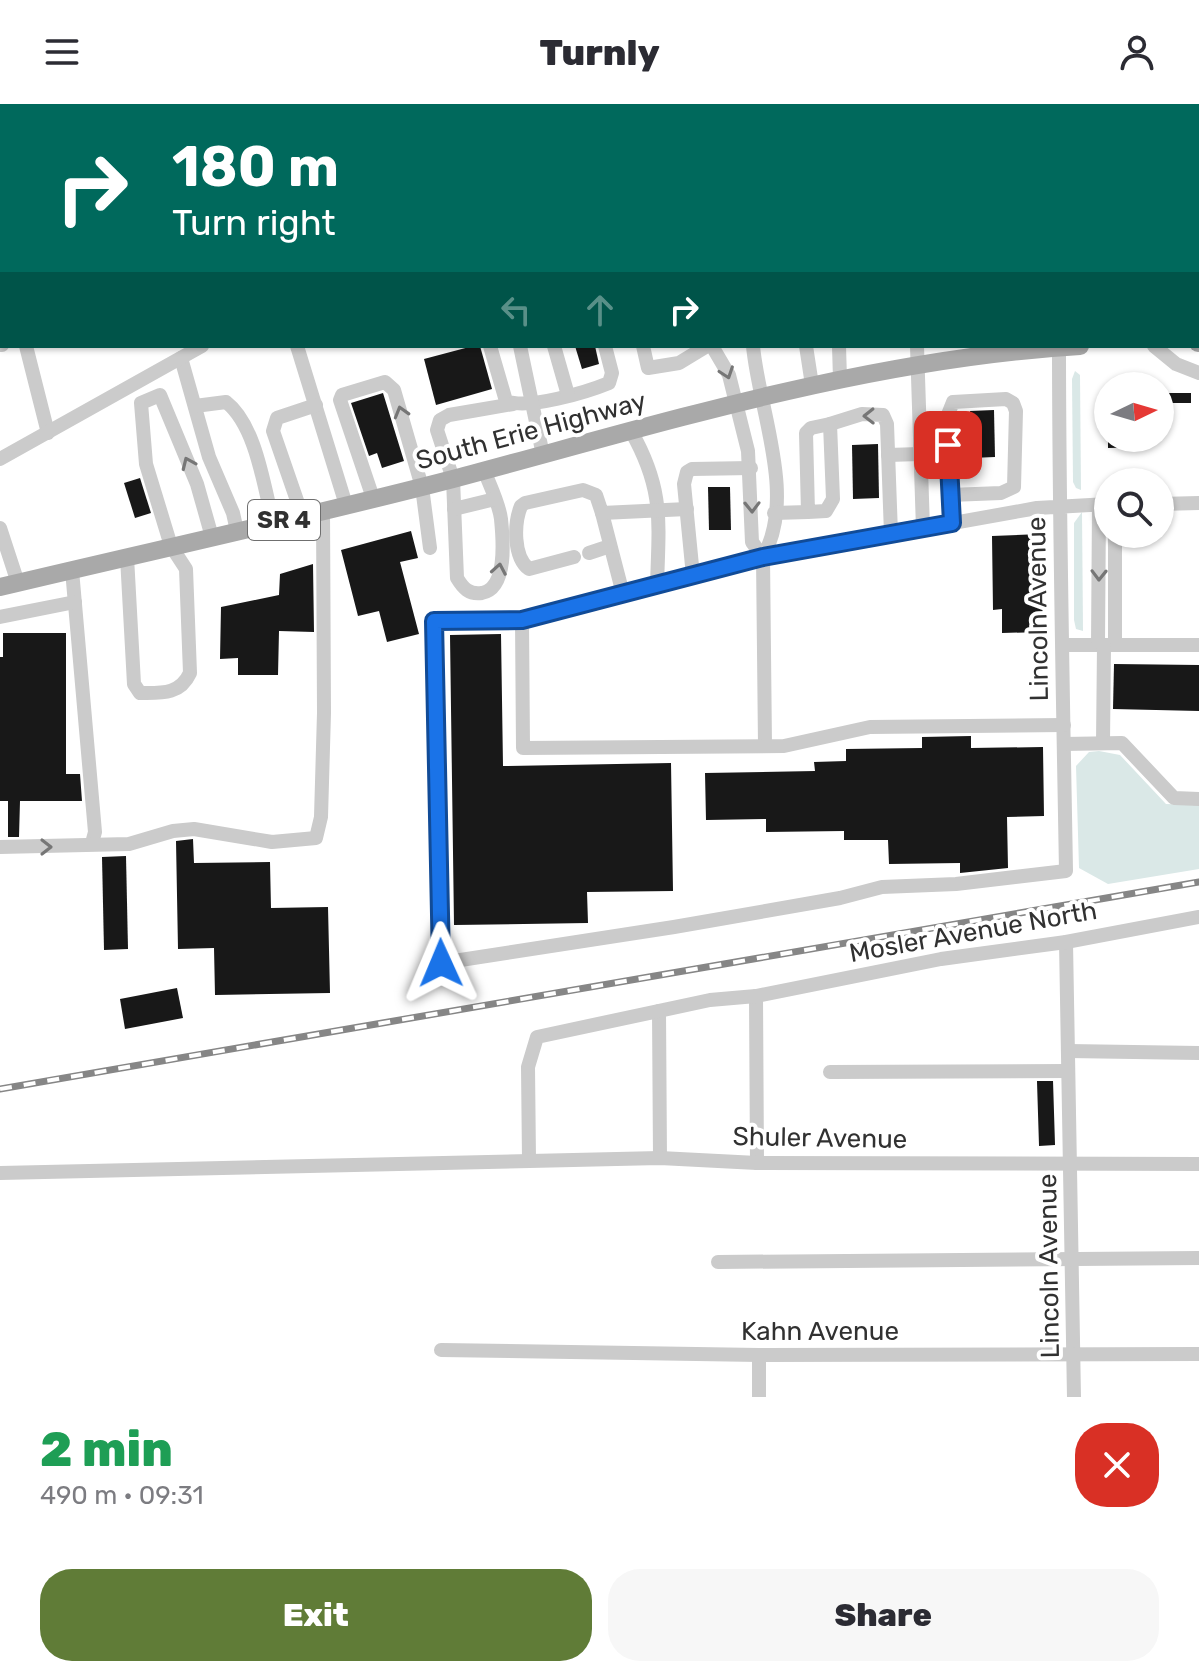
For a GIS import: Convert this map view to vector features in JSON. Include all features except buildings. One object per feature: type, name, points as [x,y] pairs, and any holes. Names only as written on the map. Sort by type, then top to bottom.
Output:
[{"type":"main road","name":"South Erie Highway","points":[[9,585],[422,487],[812,385],[917,365],[1051,348]]},
{"type":"street","points":[[27,348],[48,433]]},
{"type":"street","points":[[0,459],[153,374],[177,355],[196,348]]},
{"type":"street","points":[[298,348],[346,505]]},
{"type":"street","points":[[491,348],[506,401],[513,404]]},
{"type":"street","points":[[520,348],[543,455]]},
{"type":"street","points":[[555,348],[568,395]]},
{"type":"street","points":[[484,470],[501,518],[501,573],[494,588],[484,593],[463,589],[457,578],[453,479],[437,430],[440,420],[449,415],[532,403],[609,383],[612,373],[606,348]]},
{"type":"street","points":[[643,348],[648,368],[679,363],[705,348]]},
{"type":"street","points":[[651,348],[656,367]]},
{"type":"street","points":[[711,348],[725,365],[751,468],[752,542],[763,557]]},
{"type":"street","points":[[753,348],[773,445],[774,538],[763,557],[765,746]]},
{"type":"street","points":[[806,348],[812,385]]},
{"type":"street","points":[[839,348],[840,379]]},
{"type":"street","points":[[917,348],[923,529]]},
{"type":"street","name":"Lincoln Avenue","points":[[522,620],[434,621],[441,963],[674,927],[840,898],[882,887],[956,884],[1066,871],[1059,348]]},
{"type":"street","points":[[1156,348],[1176,364],[1199,373]]},
{"type":"street","points":[[177,355],[217,481],[233,513],[237,531]]},
{"type":"street","points":[[153,374],[197,484],[212,537]]},
{"type":"street","points":[[373,498],[340,400],[342,395],[385,382],[394,390],[422,487],[430,548]]},
{"type":"street","points":[[127,557],[134,684],[140,693],[170,692],[186,682],[190,673],[186,569],[171,546],[146,464],[141,403],[135,384]]},
{"type":"street","points":[[141,403],[160,395]]},
{"type":"street","points":[[950,495],[1001,493],[1014,487],[1016,425],[1013,403],[1006,399],[953,402],[947,417],[950,495],[952,523]]},
{"type":"street","points":[[195,406],[226,402],[241,417],[261,474],[273,522]]},
{"type":"street","points":[[302,515],[273,431],[277,418],[316,405]]},
{"type":"street","points":[[808,512],[806,433],[811,428],[862,414],[883,415],[887,424],[891,534]]},
{"type":"street","points":[[774,513],[826,511],[833,499],[830,424]]},
{"type":"street","points":[[631,431],[649,463],[658,511],[657,585]]},
{"type":"street","points":[[888,455],[948,445]]},
{"type":"street","points":[[693,576],[684,484],[687,472],[692,469],[751,468]]},
{"type":"street","points":[[610,546],[529,569],[518,553],[518,511],[525,503],[590,491],[596,495],[602,513],[623,594]]},
{"type":"street","points":[[454,509],[495,499]]},
{"type":"street","points":[[1174,504],[1199,503]]},
{"type":"street","points":[[1064,725],[870,727],[784,746],[523,748],[522,620],[763,557],[1061,505],[1094,504]]},
{"type":"street","points":[[602,513],[687,509]]},
{"type":"street","points":[[0,847],[129,844],[173,831],[194,829],[272,842],[316,838],[321,817],[324,713],[323,510]]},
{"type":"street","points":[[0,528],[9,585]]},
{"type":"street","points":[[1103,743],[1105,548]]},
{"type":"street","points":[[1106,645],[1114,548]]},
{"type":"street","points":[[72,570],[95,832],[92,843]]},
{"type":"street","points":[[0,617],[75,602]]},
{"type":"street","points":[[1063,645],[1199,645]]},
{"type":"street","points":[[1064,744],[1122,743],[1174,798],[1199,799]]},
{"type":"street","name":"Mosler Avenue North","points":[[529,1160],[528,1067],[537,1037],[710,1000],[756,996],[941,959],[1066,942],[1199,917]]},
{"type":"street","name":"Lincoln Avenue","points":[[1066,942],[1074,1397]]},
{"type":"street","points":[[756,996],[757,1163]]},
{"type":"street","points":[[659,1011],[660,1158]]},
{"type":"street","points":[[1068,1051],[1199,1053]]},
{"type":"street","points":[[830,1072],[1068,1071]]},
{"type":"street","name":"Shuler Avenue","points":[[0,1173],[660,1158],[757,1163],[1199,1164]]},
{"type":"street","points":[[718,1262],[1199,1258]]},
{"type":"street","name":"Kahn Avenue","points":[[441,1350],[759,1355],[1199,1354]]},
{"type":"street","points":[[759,1355],[759,1397]]},
{"type":"shaded area","points":[[1075,371],[1080,375],[1081,490],[1073,482],[1072,379]]},
{"type":"shaded area","points":[[1082,512],[1083,631],[1076,629],[1074,620],[1074,523]]},
{"type":"shaded area","points":[[1089,752],[1120,755],[1166,804],[1199,805],[1199,869],[1108,884],[1079,868],[1076,766]]},
{"type":"railway","points":[[0,1089],[1199,882]]},
{"type":"route","points":[[441,963],[434,621],[522,620],[763,557],[952,523],[948,445]]}]
